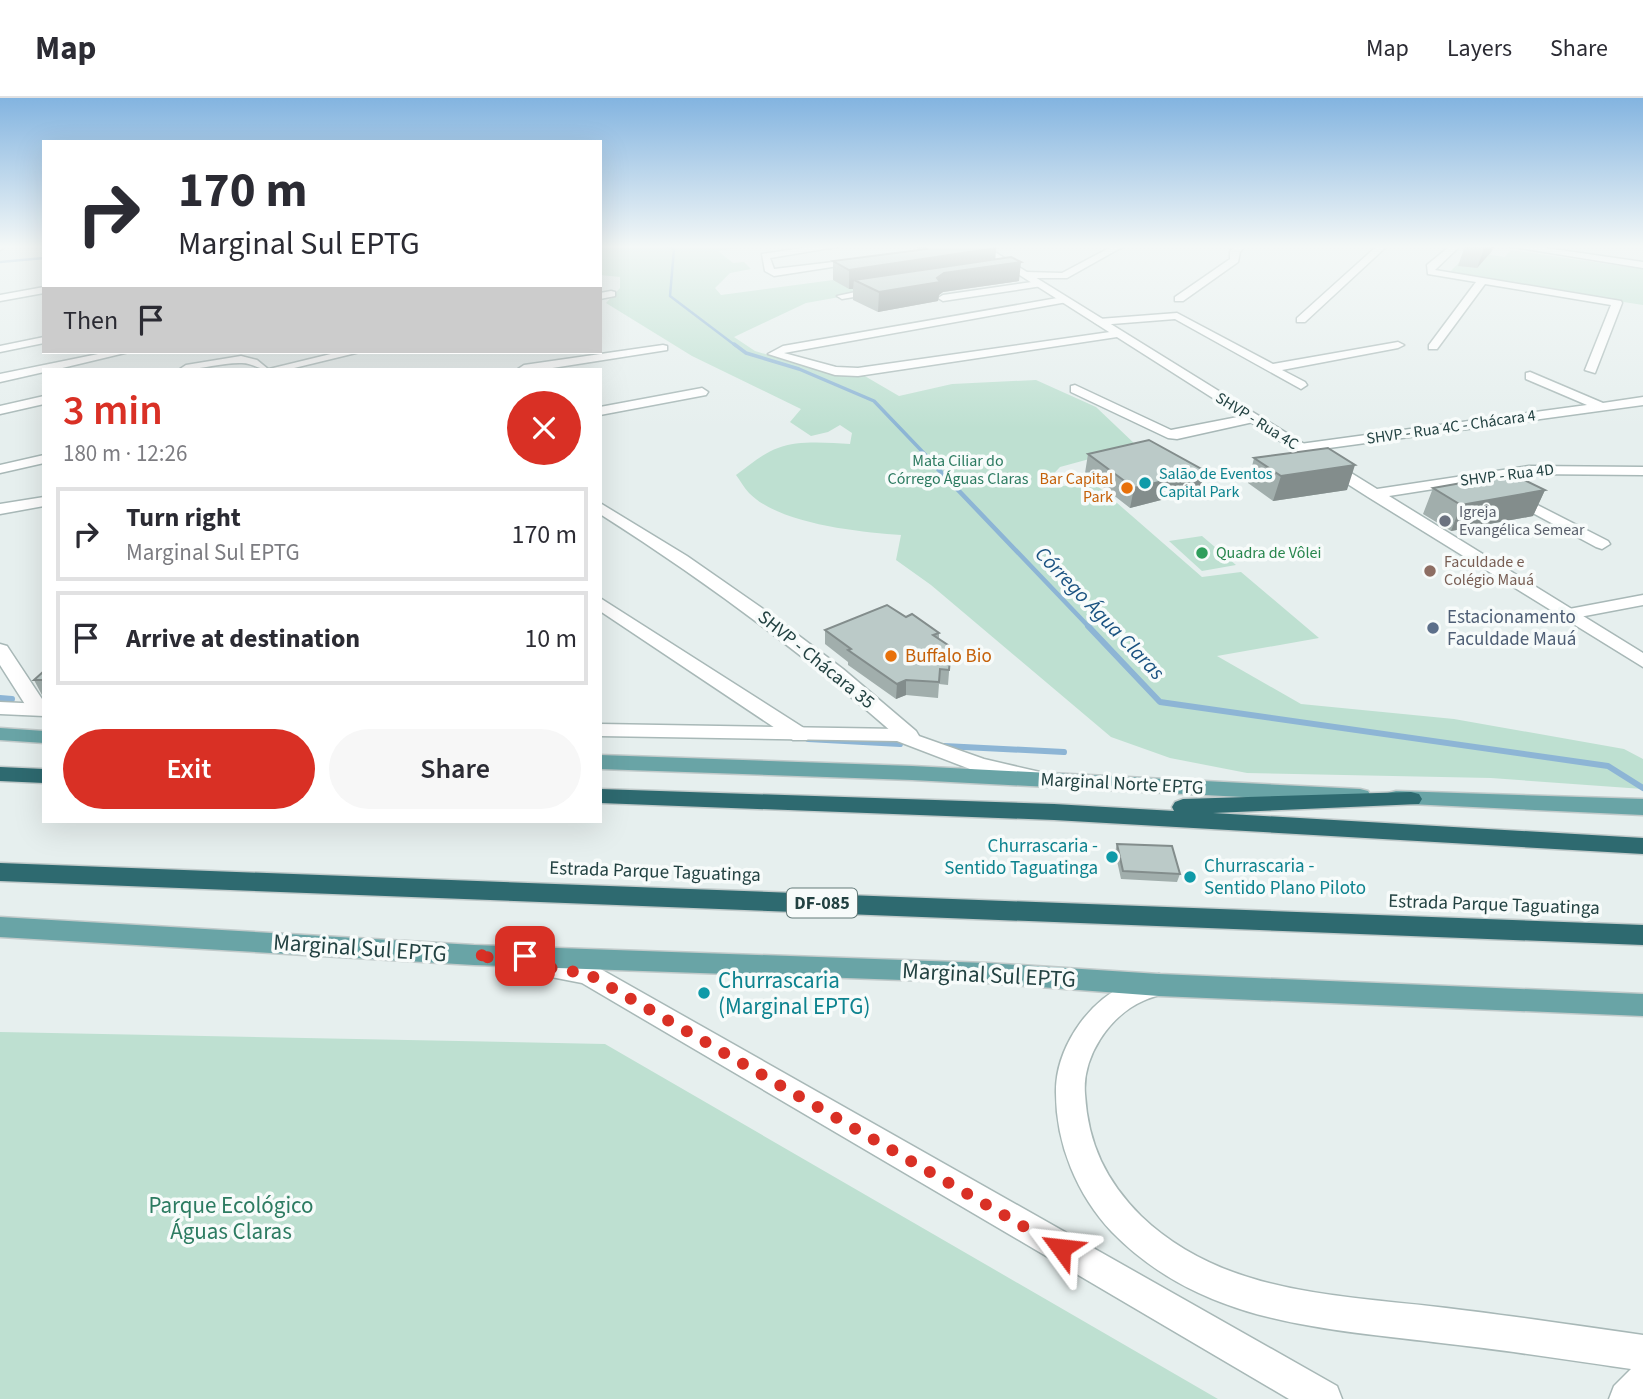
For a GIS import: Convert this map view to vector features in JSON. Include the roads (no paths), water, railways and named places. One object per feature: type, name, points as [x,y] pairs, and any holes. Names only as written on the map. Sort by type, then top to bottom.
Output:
[{"type":"highway","points":[[0,774],[42,775]]},
{"type":"highway","points":[[602,796],[1054,812],[1643,846]]},
{"type":"highway","points":[[1054,812],[1411,799]]},
{"type":"highway","name":"Estrada Parque Taguatinga","points":[[0,872],[1643,935]]},
{"type":"main road","points":[[0,734],[42,737]]},
{"type":"main road","name":"Marginal Norte EPTG","points":[[602,762],[912,773],[1411,799],[1635,806]]},
{"type":"main road","name":"Marginal Sul EPTG","points":[[0,927],[474,955],[987,973],[1159,985],[1643,1005]]},
{"type":"street","points":[[1025,307],[783,349],[774,354],[835,371],[858,372],[1117,334]]},
{"type":"street","name":"SHVP - Rua 4C","points":[[1074,307],[1643,661]]},
{"type":"street","points":[[1301,320],[1316,307]]},
{"type":"street","points":[[1433,347],[1463,307]]},
{"type":"street","points":[[1591,370],[1616,307]]},
{"type":"street","points":[[1099,322],[1177,316],[1301,385]]},
{"type":"street","points":[[0,351],[42,342]]},
{"type":"street","points":[[1272,368],[1398,345]]},
{"type":"street","points":[[531,368],[663,348]]},
{"type":"street","points":[[47,368],[114,354]]},
{"type":"street","points":[[280,368],[345,354]]},
{"type":"street","points":[[192,368],[241,359],[247,359],[260,368]]},
{"type":"street","points":[[0,378],[42,369]]},
{"type":"street","name":"SHVP - Rua 4C - Chácara 4","points":[[1531,376],[1602,407]]},
{"type":"street","points":[[1075,389],[1168,434],[1253,418]]},
{"type":"street","points":[[602,411],[702,392]]},
{"type":"street","points":[[0,410],[42,400]]},
{"type":"street","name":"SHVP - Rua 4C - Chácara 4","points":[[1300,448],[1643,401]]},
{"type":"street","points":[[0,469],[42,459]]},
{"type":"street","name":"SHVP - Rua 4D","points":[[1373,494],[1543,468],[1643,471]]},
{"type":"street","points":[[1478,477],[1602,544]]},
{"type":"street","points":[[0,509],[42,501]]},
{"type":"street","name":"SHVP - Chácara 35","points":[[602,508],[668,549],[793,639],[909,736],[940,751],[978,764],[1045,780]]},
{"type":"street","points":[[1569,614],[1643,600]]},
{"type":"street","points":[[602,604],[800,735]]},
{"type":"street","points":[[0,650],[41,709]]},
{"type":"street","points":[[0,708],[41,709]]},
{"type":"street","points":[[602,730],[909,736]]},
{"type":"street","points":[[474,955],[588,974],[1324,1399]]},
{"type":"street","points":[[1159,985],[1132,994],[1109,1012],[1083,1040],[1070,1074],[1071,1122],[1081,1160],[1105,1200],[1131,1231],[1163,1256],[1204,1282],[1285,1306],[1495,1331],[1643,1353]]},
{"type":"street","points":[[1628,1399],[1643,1382]]},
{"type":"waterway","name":"Córrego Água Claras","points":[[684,307],[736,346]]},
{"type":"waterway","name":"Córrego Água Claras","points":[[734,344],[746,353],[799,369],[874,401],[940,470]]},
{"type":"waterway","name":"Córrego Água Claras","points":[[938,469],[1090,628]]},
{"type":"waterway","name":"Córrego Água Claras","points":[[1088,626],[1160,702],[1608,766],[1643,788]]},
{"type":"waterway","points":[[0,698],[12,699]]},
{"type":"waterway","points":[[808,739],[900,744]]},
{"type":"waterway","points":[[944,746],[1064,752]]},
{"type":"place","name":"Salão de Eventos Capital Park","points":[[1145,483]]},
{"type":"place","name":"Bar Capital Park","points":[[1127,488]]},
{"type":"place","name":"Igreja Evangélica Semear","points":[[1445,521]]},
{"type":"place","name":"Quadra de Vôlei","points":[[1202,553]]},
{"type":"place","name":"Faculdade e Colégio Mauá","points":[[1430,571]]},
{"type":"place","name":"Estacionamento Faculdade Mauá","points":[[1433,628]]},
{"type":"place","name":"Buffalo Bio","points":[[891,656]]},
{"type":"place","name":"Churrascaria - Sentido Taguatinga","points":[[1112,857]]},
{"type":"place","name":"Churrascaria - Sentido Plano Piloto","points":[[1190,877]]},
{"type":"place","name":"Churrascaria (Marginal EPTG)","points":[[704,993]]},
{"type":"park label","name":"Mata Ciliar do Córrego Águas Claras","points":[[958,470]]},
{"type":"park label","name":"Parque Ecológico Águas Claras","points":[[231,1218]]}]
